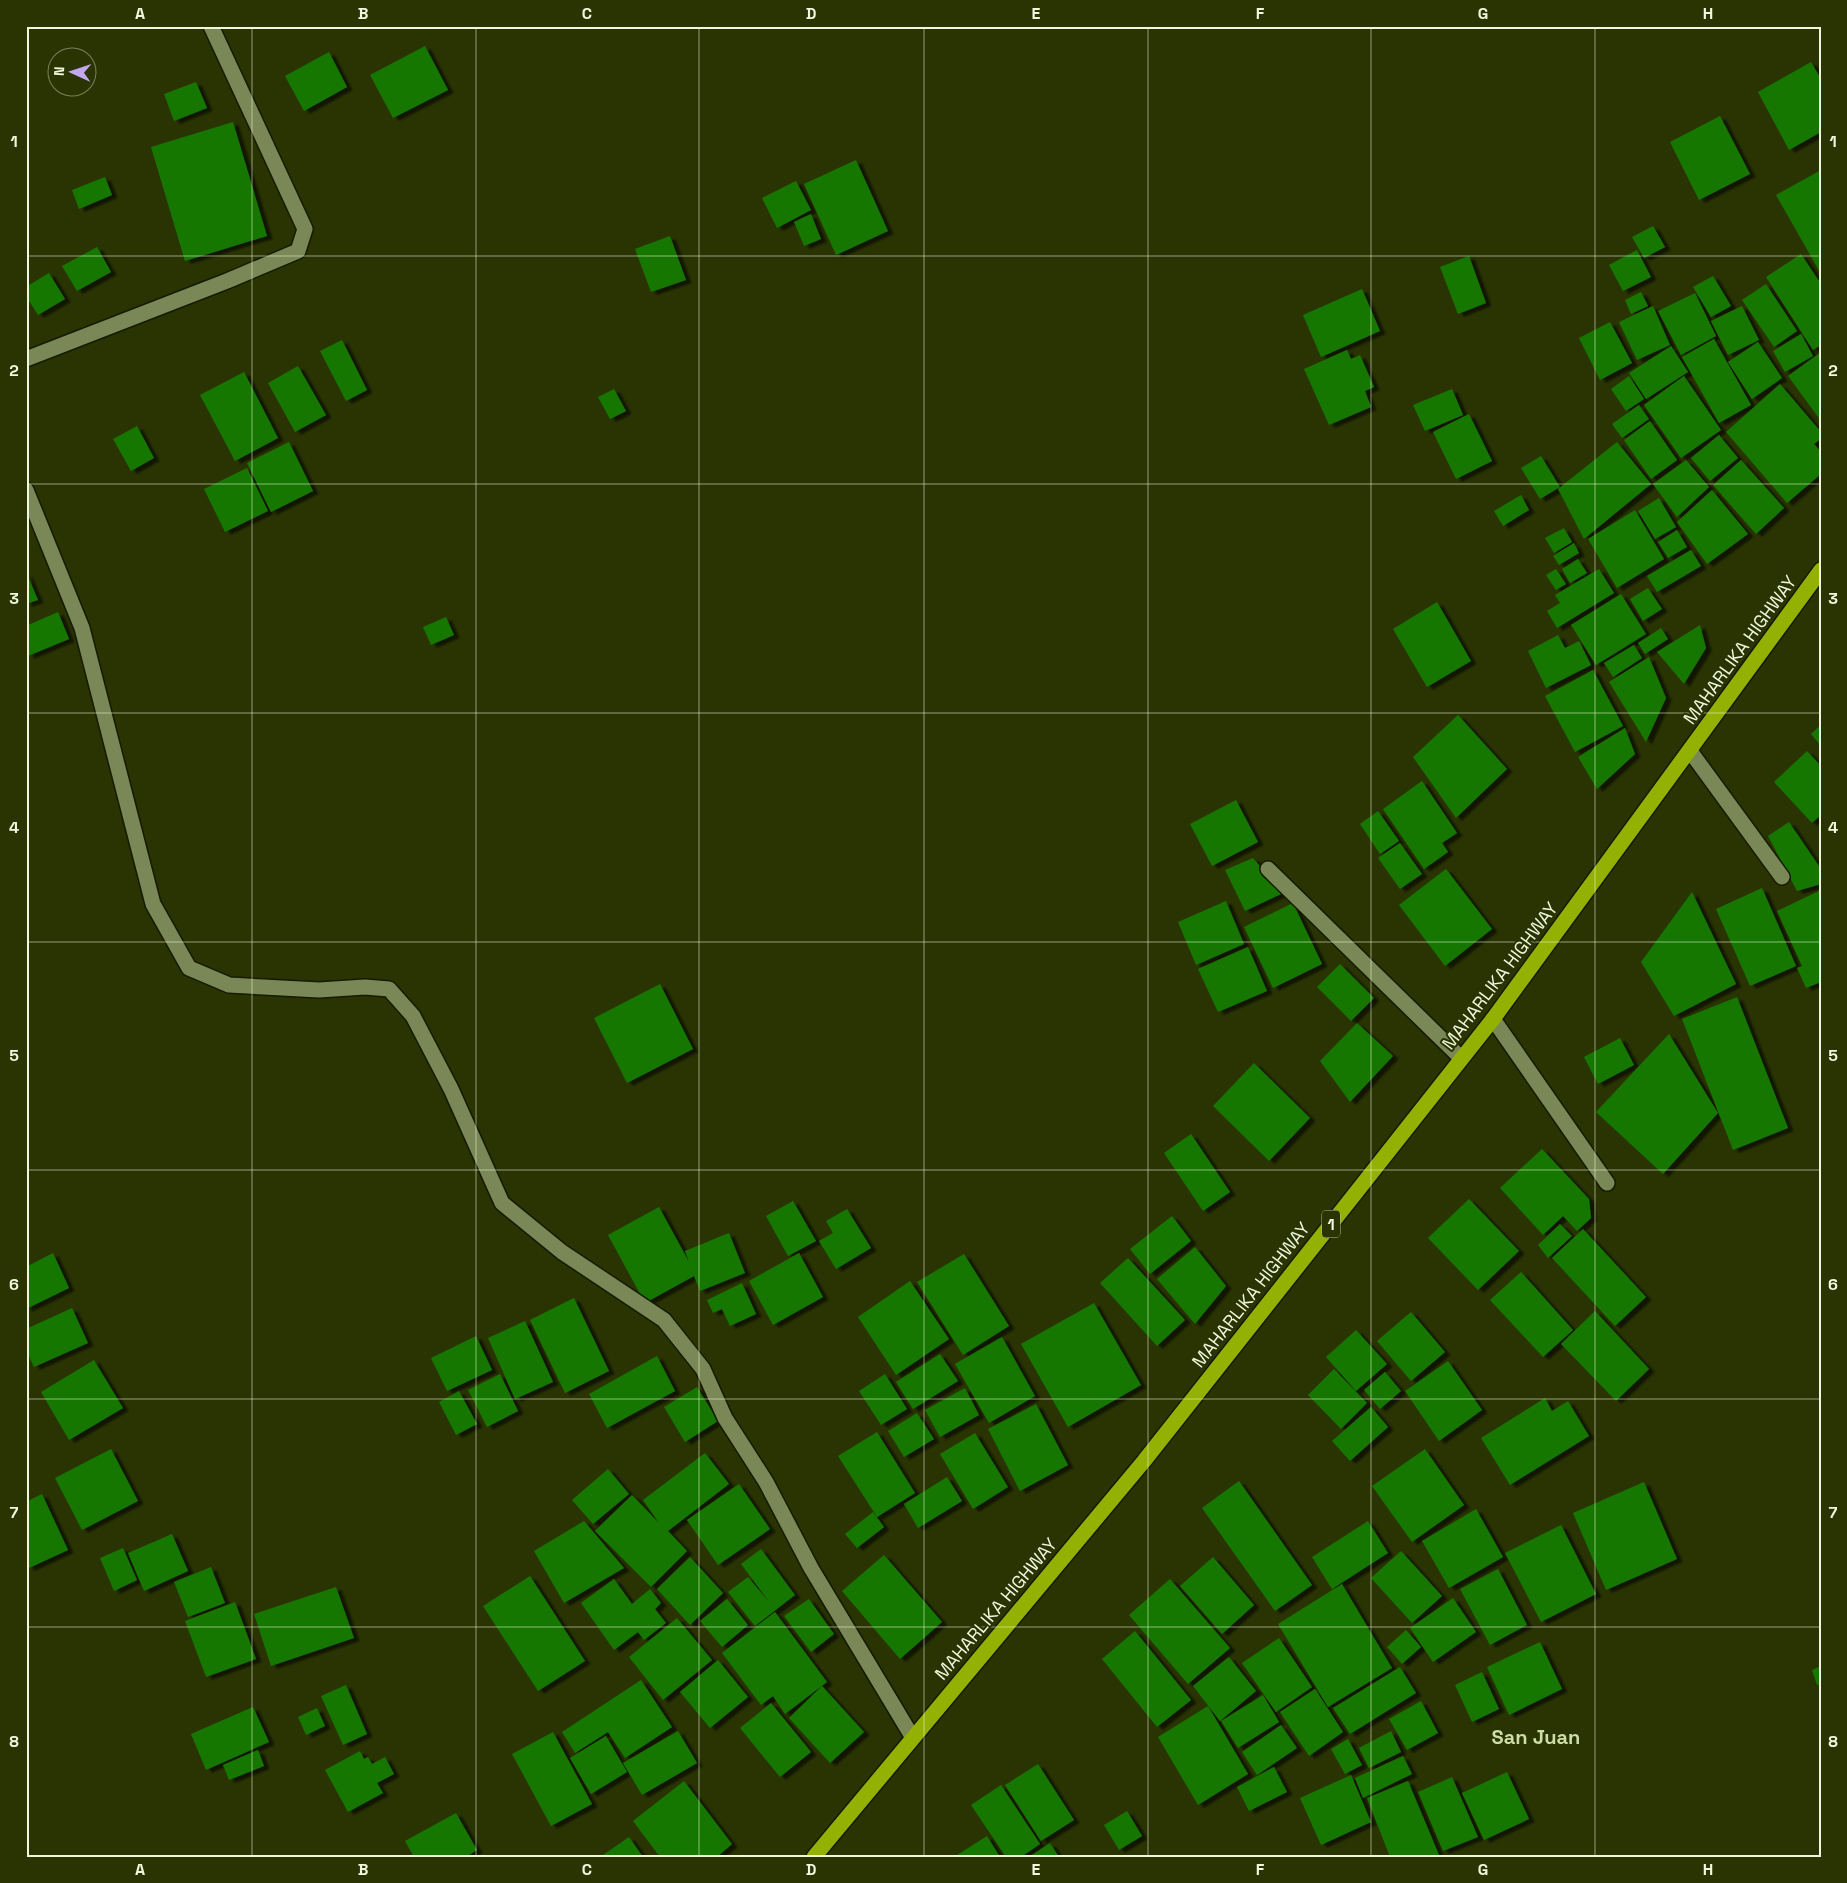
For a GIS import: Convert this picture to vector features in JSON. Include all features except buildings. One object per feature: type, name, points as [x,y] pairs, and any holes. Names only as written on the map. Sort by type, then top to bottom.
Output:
[{"type":"highway","name":"MAHARLIKA HIGHWAY","points":[[814,1857],[1144,1461],[1493,1019],[1821,570]]},
{"type":"street","points":[[26,359],[227,281],[298,251],[306,229],[211,26]]},
{"type":"street","points":[[26,490],[82,628],[153,904],[189,968],[229,985],[320,990],[364,987],[389,989],[418,1024],[451,1088],[502,1203],[562,1252],[664,1320],[703,1369],[726,1418],[766,1482],[811,1568],[913,1738]]},
{"type":"street","points":[[1690,751],[1782,877]]},
{"type":"street","points":[[1268,869],[1461,1058]]},
{"type":"street","points":[[1493,1019],[1607,1183]]},
{"type":"district","name":"San Juan","points":[[1536,1737]]}]
